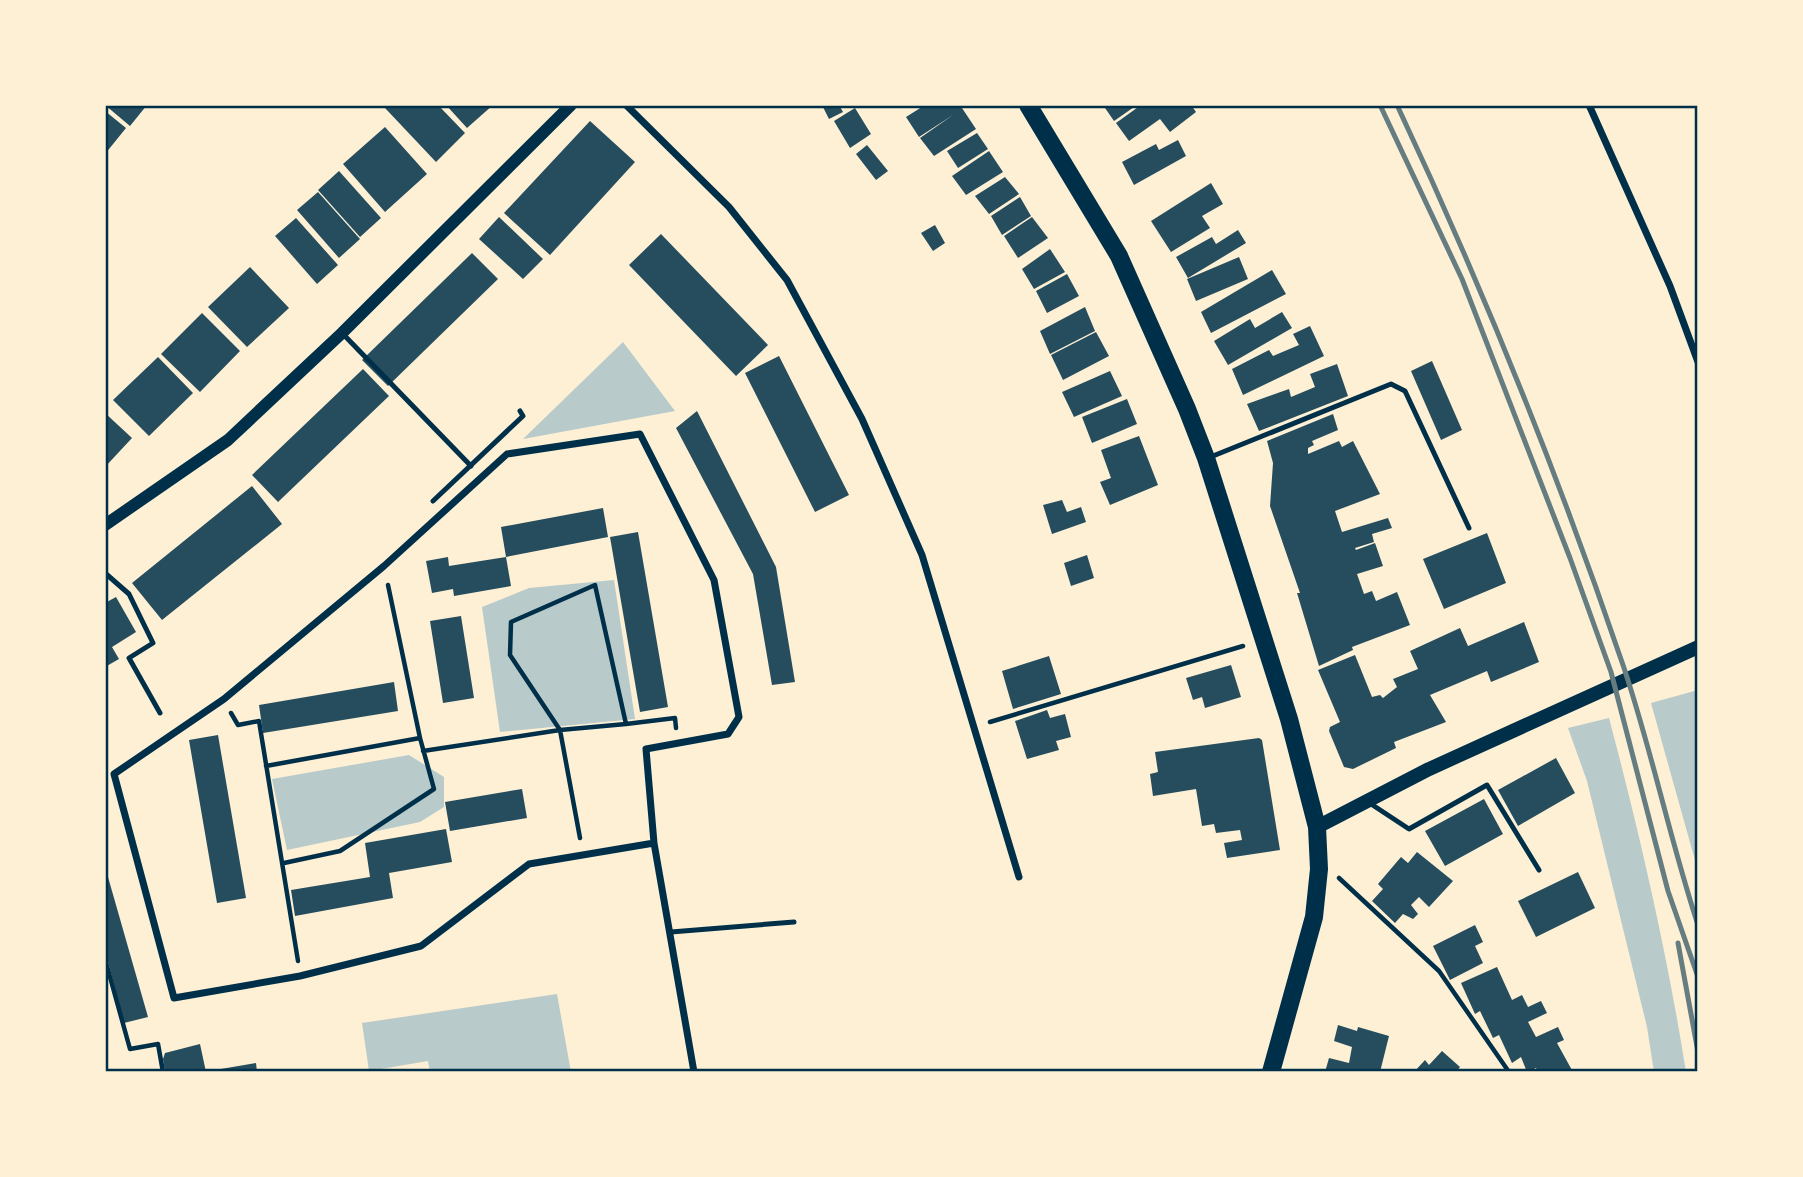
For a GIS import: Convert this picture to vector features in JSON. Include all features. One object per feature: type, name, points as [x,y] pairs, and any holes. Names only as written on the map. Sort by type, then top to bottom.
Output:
[{"type":"main road","points":[[1028,105],[1119,256],[1206,458],[1289,719],[1317,827],[1319,869],[1314,917],[1271,1072]]},
{"type":"main road","points":[[1317,827],[1429,769],[1698,647]]},
{"type":"street","points":[[105,525],[228,440],[342,333],[572,105]]},
{"type":"street","points":[[626,105],[729,207],[787,280],[862,419],[922,555],[1019,877]]},
{"type":"street","points":[[1589,105],[1670,286],[1698,362]]},
{"type":"street","points":[[654,843],[529,864],[421,946],[300,975],[174,998],[114,774],[224,699],[384,566],[507,454],[640,433],[714,580],[738,717],[727,734],[646,749],[654,843],[694,1072]]},
{"type":"lane","points":[[342,333],[471,466]]},
{"type":"lane","points":[[1206,458],[1391,384],[1405,391],[1469,528]]},
{"type":"lane","points":[[433,501],[523,416],[520,411]]},
{"type":"lane","points":[[105,573],[129,594],[153,643],[129,658],[160,713]]},
{"type":"lane","points":[[1368,802],[1409,829],[1487,785],[1539,870]]},
{"type":"lane","points":[[671,932],[794,922]]},
{"type":"path","points":[[284,863],[340,851],[433,789],[384,566]]},
{"type":"path","points":[[583,853],[560,730],[510,655],[511,622],[595,585],[626,724]]},
{"type":"path","points":[[976,727],[1264,639]]},
{"type":"path","points":[[224,699],[238,725],[259,721],[300,975]]},
{"type":"path","points":[[424,751],[560,730],[675,719],[677,743]]},
{"type":"path","points":[[266,766],[420,738]]},
{"type":"path","points":[[1319,869],[1345,881],[1438,971],[1509,1072]]},
{"type":"path","points":[[105,959],[130,1049],[158,1044],[163,1072]]},
{"type":"shaded area","points":[[623,342],[675,411],[523,439]]},
{"type":"shaded area","points":[[614,580],[635,719],[500,732],[482,607],[529,588]]},
{"type":"shaded area","points":[[1698,690],[1698,871],[1651,703]]},
{"type":"shaded area","points":[[1609,718],[1652,894],[1686,1072],[1654,1072],[1647,1027],[1587,781],[1568,728]]},
{"type":"shaded area","points":[[409,755],[444,777],[444,807],[420,822],[287,850],[272,779]]},
{"type":"shaded area","points":[[557,994],[571,1072],[430,1072],[428,1061],[369,1071],[362,1023]]},
{"type":"building","points":[[105,105],[147,105],[130,126]]},
{"type":"building","points":[[388,105],[438,105],[465,133],[436,162],[385,108]]},
{"type":"building","points":[[446,105],[493,105],[467,128]]},
{"type":"building","points":[[822,105],[839,105],[843,112],[829,119]]},
{"type":"building","points":[[925,105],[960,105],[976,129],[934,156],[920,138],[953,115],[919,137],[906,117]]},
{"type":"building","points":[[1103,105],[1137,105],[1114,121]]},
{"type":"building","points":[[1141,105],[1191,105],[1196,112],[1170,132],[1160,119],[1129,141],[1116,123]]},
{"type":"building","points":[[855,108],[871,134],[850,148],[834,121]]},
{"type":"building","points":[[105,111],[126,128],[105,154]]},
{"type":"building","points":[[590,121],[635,162],[550,255],[504,213]]},
{"type":"building","points":[[385,127],[427,174],[385,212],[343,164]]},
{"type":"building","points":[[977,133],[988,149],[958,168],[947,151]]},
{"type":"building","points":[[1178,140],[1186,156],[1134,185],[1122,162],[1156,144],[1159,150]]},
{"type":"building","points":[[867,145],[888,171],[876,180],[856,154]]},
{"type":"building","points":[[989,151],[1003,172],[966,195],[952,176]]},
{"type":"building","points":[[339,171],[381,218],[360,237],[318,190]]},
{"type":"building","points":[[1005,177],[1019,194],[989,214],[975,196]]},
{"type":"building","points":[[1211,183],[1223,204],[1202,216],[1210,228],[1171,252],[1151,221]]},
{"type":"building","points":[[318,192],[360,239],[339,258],[297,210]]},
{"type":"building","points":[[1020,197],[1031,216],[1002,235],[991,216]]},
{"type":"building","points":[[499,217],[543,259],[523,279],[479,239]]},
{"type":"building","points":[[1032,217],[1048,238],[1018,258],[1004,236]]},
{"type":"building","points":[[296,218],[338,265],[317,284],[275,236]]},
{"type":"building","points":[[935,225],[945,243],[933,251],[921,233]]},
{"type":"building","points":[[1238,230],[1246,243],[1188,278],[1176,257],[1212,237],[1216,244]]},
{"type":"building","points":[[661,234],[768,345],[736,376],[629,265]]},
{"type":"building","points":[[1050,249],[1065,272],[1034,289],[1022,269]]},
{"type":"building","points":[[472,253],[498,279],[388,386],[362,360]]},
{"type":"building","points":[[1239,257],[1248,279],[1196,301],[1187,279]]},
{"type":"building","points":[[250,267],[289,308],[247,347],[208,307]]},
{"type":"building","points":[[1272,270],[1286,294],[1211,333],[1201,312]]},
{"type":"building","points":[[1067,274],[1079,296],[1047,313],[1036,291]]},
{"type":"building","points":[[1085,307],[1095,331],[1050,354],[1040,331]]},
{"type":"building","points":[[1282,312],[1292,328],[1228,365],[1214,341],[1250,319],[1255,328]]},
{"type":"building","points":[[202,313],[240,351],[200,392],[161,354]]},
{"type":"building","points":[[1310,326],[1324,356],[1243,395],[1232,369],[1269,350],[1273,356],[1299,345],[1293,334]]},
{"type":"building","points":[[1096,332],[1109,356],[1063,380],[1051,355]]},
{"type":"building","points":[[779,356],[849,495],[815,512],[745,373]]},
{"type":"building","points":[[158,357],[193,393],[149,436],[113,400]]},
{"type":"building","points":[[1432,361],[1462,430],[1441,440],[1411,371]]},
{"type":"building","points":[[1337,364],[1348,396],[1259,431],[1247,404],[1289,389],[1291,397],[1315,387],[1310,374]]},
{"type":"building","points":[[363,369],[389,396],[278,502],[252,475]]},
{"type":"building","points":[[1110,371],[1122,396],[1074,417],[1062,392]]},
{"type":"building","points":[[1127,399],[1137,424],[1092,443],[1082,417]]},
{"type":"building","points":[[697,411],[776,567],[795,682],[772,685],[753,574],[676,428]]},
{"type":"building","points":[[105,413],[132,438],[105,467]]},
{"type":"building","points":[[1333,414],[1338,430],[1312,441],[1314,445],[1308,448],[1308,454],[1339,441],[1342,447],[1353,441],[1380,494],[1335,511],[1342,532],[1388,518],[1392,528],[1372,534],[1374,542],[1355,548],[1356,550],[1375,543],[1383,566],[1357,574],[1364,594],[1372,591],[1376,601],[1397,592],[1410,625],[1352,647],[1353,650],[1319,666],[1297,593],[1300,593],[1270,506],[1273,463],[1267,441]]},
{"type":"building","points":[[1139,436],[1158,485],[1110,505],[1100,482],[1111,478],[1101,450]]},
{"type":"building","points":[[252,486],[282,524],[162,620],[132,583]]},
{"type":"building","points":[[1062,500],[1067,512],[1081,507],[1086,522],[1052,534],[1043,505]]},
{"type":"building","points":[[603,508],[608,537],[506,557],[501,527]]},
{"type":"building","points":[[638,532],[668,707],[640,712],[610,537]]},
{"type":"building","points":[[1487,533],[1506,583],[1444,609],[1423,559]]},
{"type":"building","points":[[1087,555],[1094,578],[1071,586],[1064,563]]},
{"type":"building","points":[[448,557],[449,566],[506,557],[511,586],[454,596],[453,589],[432,593],[426,561]]},
{"type":"building","points":[[116,597],[136,632],[112,647],[119,659],[105,667],[105,603]]},
{"type":"building","points":[[461,616],[474,698],[443,703],[430,621]]},
{"type":"building","points":[[1524,622],[1539,662],[1491,682],[1487,671],[1430,695],[1446,722],[1394,742],[1396,748],[1353,769],[1344,767],[1329,731],[1330,727],[1340,722],[1318,670],[1355,655],[1372,697],[1380,695],[1383,698],[1397,687],[1393,679],[1418,669],[1410,651],[1460,628],[1468,646]]},
{"type":"building","points":[[1049,656],[1061,694],[1013,709],[1002,671]]},
{"type":"building","points":[[1231,665],[1241,697],[1205,708],[1202,697],[1193,700],[1186,678]]},
{"type":"building","points":[[394,682],[398,711],[263,733],[259,705]]},
{"type":"building","points":[[1047,710],[1050,718],[1065,714],[1071,737],[1056,741],[1059,750],[1027,759],[1015,721]]},
{"type":"building","points":[[218,735],[246,898],[217,903],[189,740]]},
{"type":"building","points":[[1259,738],[1262,740],[1280,850],[1227,858],[1224,843],[1242,840],[1240,830],[1216,833],[1214,824],[1202,826],[1196,789],[1153,796],[1150,774],[1158,772],[1155,752]]},
{"type":"building","points":[[1556,758],[1575,793],[1518,826],[1498,790]]},
{"type":"building","points":[[522,789],[527,818],[450,831],[445,802]]},
{"type":"building","points":[[1484,799],[1503,834],[1445,866],[1425,831]]},
{"type":"building","points":[[446,829],[452,862],[389,873],[393,898],[295,916],[291,890],[370,877],[365,843]]},
{"type":"building","points":[[1417,852],[1453,881],[1429,907],[1419,897],[1411,905],[1418,914],[1413,919],[1403,914],[1395,923],[1372,901],[1383,889],[1378,884],[1401,857],[1408,863]]},
{"type":"building","points":[[106,870],[148,1017],[124,1023],[105,950]]},
{"type":"building","points":[[1578,872],[1595,908],[1536,937],[1518,901]]},
{"type":"building","points":[[1475,925],[1483,942],[1475,946],[1483,963],[1450,980],[1433,946]]},
{"type":"building","points":[[1497,967],[1512,1000],[1522,995],[1528,1007],[1541,1001],[1547,1013],[1528,1022],[1536,1037],[1558,1027],[1564,1040],[1557,1043],[1573,1072],[1538,1072],[1536,1068],[1527,1072],[1521,1057],[1512,1063],[1499,1035],[1493,1038],[1480,1011],[1475,1014],[1461,983]]},
{"type":"building","points":[[1338,1025],[1357,1031],[1358,1027],[1389,1036],[1380,1072],[1325,1072],[1329,1058],[1349,1063],[1352,1047],[1334,1041]]},
{"type":"building","points":[[200,1044],[206,1072],[165,1072],[165,1053]]},
{"type":"building","points":[[1442,1051],[1460,1067],[1456,1072],[1414,1072],[1425,1060],[1429,1065]]},
{"type":"building","points":[[256,1063],[257,1072],[209,1072],[209,1071]]},
{"type":"railway","points":[[1380,105],[1462,279],[1570,558],[1611,672],[1668,891],[1698,977]]},
{"type":"railway","points":[[1397,105],[1489,312],[1546,452],[1623,665],[1698,925]]},
{"type":"railway","points":[[1678,943],[1698,1052]]}]
